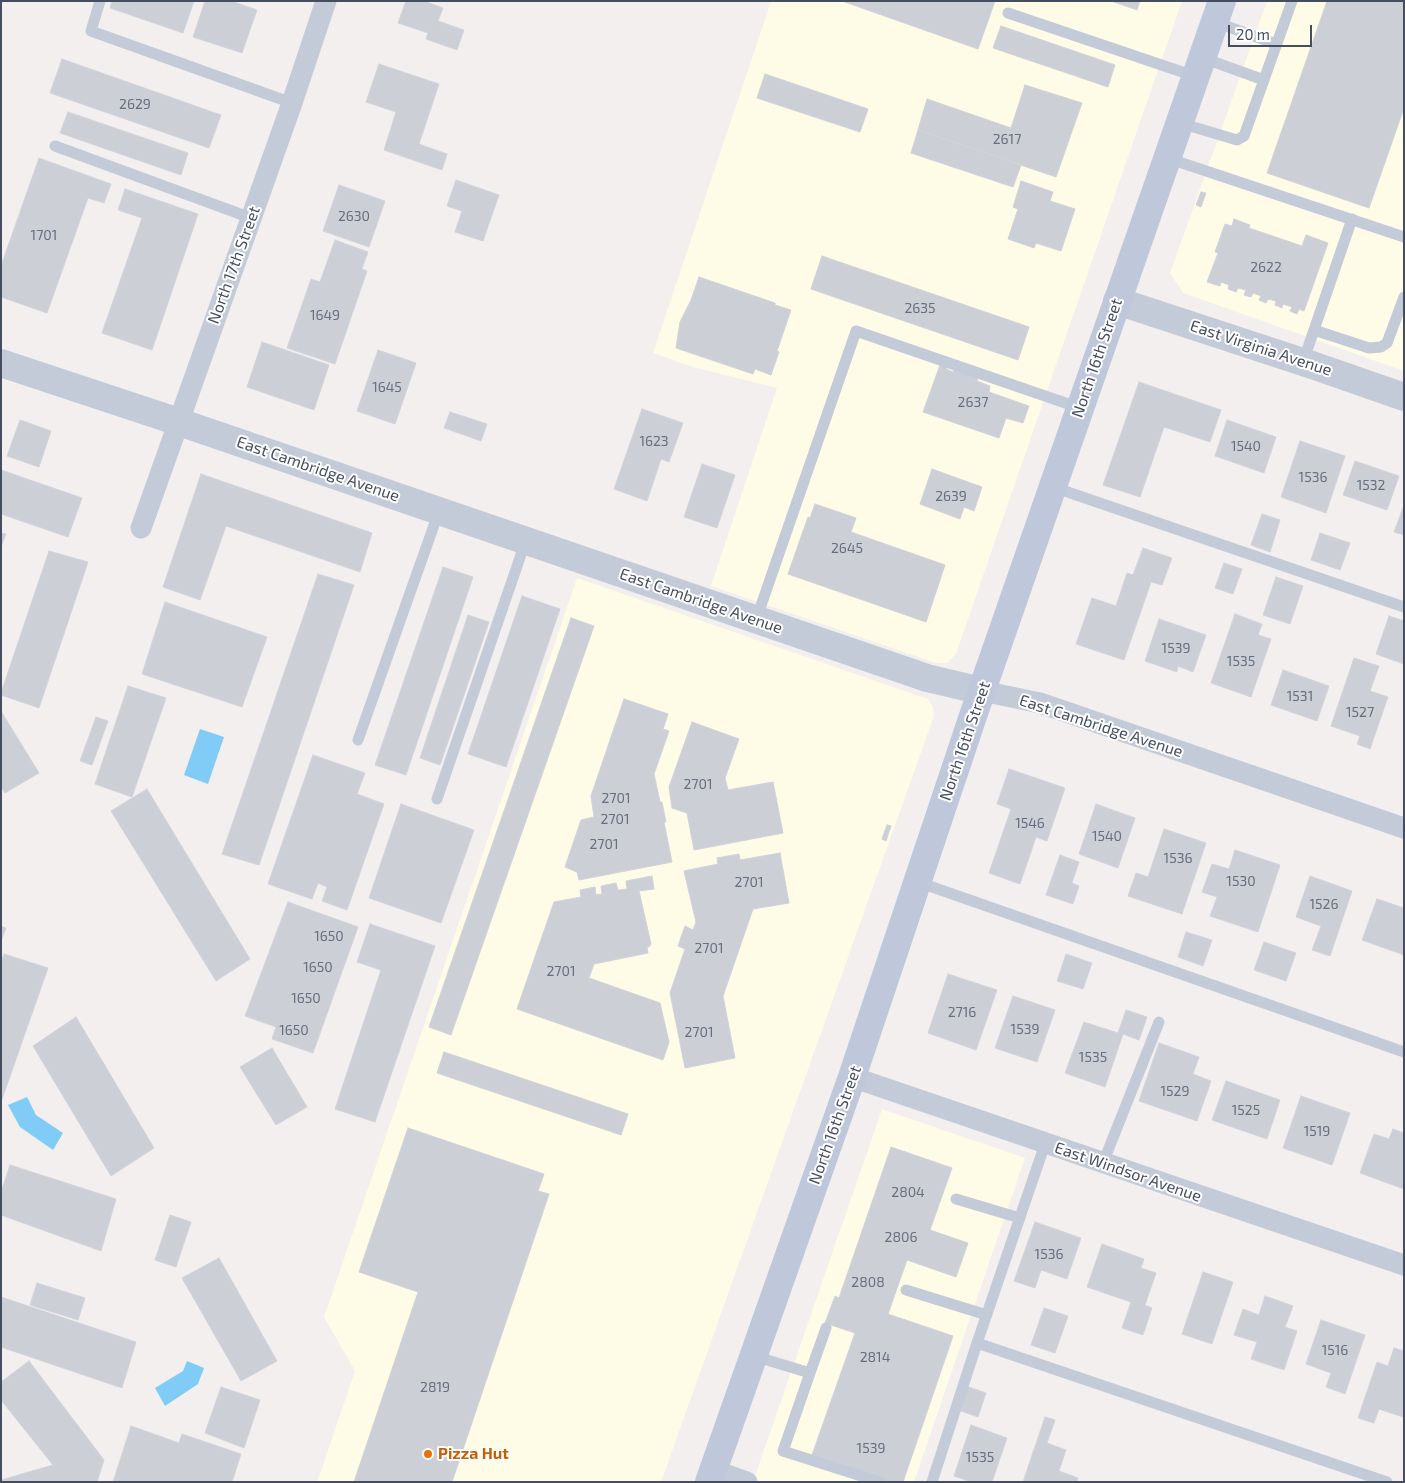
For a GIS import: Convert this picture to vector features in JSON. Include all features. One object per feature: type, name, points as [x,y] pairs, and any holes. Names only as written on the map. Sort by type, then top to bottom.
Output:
[{"type":"main road","name":"North 16th Street","points":[[711,1476],[852,1077],[982,691],[1219,12]]},
{"type":"street","name":"North 17th Street","points":[[141,528],[292,103],[326,1]]},
{"type":"street","name":"East Virginia Avenue","points":[[1117,302],[1404,397]]},
{"type":"street","name":"East Cambridge Avenue","points":[[1,363],[526,540],[927,678],[1040,703],[1404,828]]},
{"type":"street","name":"East Windsor Avenue","points":[[852,1077],[1404,1265]]},
{"type":"street","points":[[711,1476],[747,1482]]},
{"type":"lane","points":[[100,1],[91,31],[292,103]]},
{"type":"lane","points":[[1180,123],[1237,140],[1244,136],[1292,1]]},
{"type":"lane","points":[[1219,12],[1276,44]]},
{"type":"lane","points":[[1008,13],[1200,68],[1264,80]]},
{"type":"lane","points":[[55,146],[251,218]]},
{"type":"lane","points":[[1168,158],[1404,237]]},
{"type":"lane","points":[[1303,362],[1352,220]]},
{"type":"lane","points":[[1314,330],[1369,348],[1381,347],[1387,343],[1404,297]]},
{"type":"lane","points":[[756,620],[856,331],[1080,408]]},
{"type":"lane","points":[[1053,487],[1404,607]]},
{"type":"lane","points":[[358,740],[439,511]]},
{"type":"lane","points":[[436,799],[526,540]]},
{"type":"lane","points":[[918,882],[1404,1052]]},
{"type":"lane","points":[[1103,1163],[1159,1022]]},
{"type":"lane","points":[[932,1482],[1045,1144]]},
{"type":"lane","points":[[956,1199],[1020,1218]]},
{"type":"lane","points":[[906,1290],[987,1314]]},
{"type":"lane","points":[[826,1328],[783,1451],[880,1482]]},
{"type":"lane","points":[[977,1343],[1388,1482]]},
{"type":"lane","points":[[754,1356],[810,1373]]},
{"type":"shaded area","points":[[771,1],[1182,1],[956,654],[947,663],[936,663],[711,586],[777,388],[693,367],[653,353]]},
{"type":"shaded area","points":[[1267,1],[1404,1],[1404,371],[1183,293],[1170,273]]},
{"type":"shaded area","points":[[577,578],[928,699],[933,707],[934,716],[661,1482],[317,1482],[355,1371],[324,1317]]},
{"type":"shaded area","points":[[882,1109],[1025,1158],[914,1482],[753,1482]]},
{"type":"water","points":[[200,729],[224,737],[208,784],[184,775]]},
{"type":"water","points":[[27,1097],[36,1115],[63,1133],[53,1150],[20,1127],[8,1105]]},
{"type":"water","points":[[187,1361],[204,1368],[198,1384],[165,1406],[155,1388],[183,1371]]},
{"type":"building","points":[[112,1],[194,1],[183,33],[110,8]]},
{"type":"building","points":[[205,1],[231,1],[257,10],[242,53],[193,37]]},
{"type":"building","points":[[406,1],[424,1],[443,8],[438,21],[464,30],[457,50],[426,39],[428,33],[398,23]]},
{"type":"building","points":[[842,1],[995,1],[978,49]]},
{"type":"building","points":[[1111,1],[1140,1],[1137,10]]},
{"type":"building","points":[[1327,1],[1404,1],[1404,108],[1369,208],[1267,173]]},
{"type":"building","points":[[1001,26],[1115,65],[1108,87],[993,48]]},
{"type":"building","points":[[62,59],[221,115],[209,148],[50,93]]},
{"type":"building","points":[[379,64],[439,84],[419,144],[447,154],[442,170],[384,150],[396,112],[366,102]]},
{"type":"building","points":[[765,74],[868,109],[860,132],[757,98]]},
{"type":"building","points":[[1025,85],[1082,103],[1056,177],[918,130],[927,99],[1011,128]]},
{"type":"building","points":[[68,112],[188,153],[181,175],[60,133]]},
{"type":"building","points":[[918,130],[1021,165],[1013,187],[911,153]]},
{"type":"building","points":[[39,158],[111,184],[104,203],[88,198],[47,313],[1,297],[1,266]]},
{"type":"building","points":[[456,180],[499,195],[483,241],[455,232],[462,211],[447,206]]},
{"type":"building","points":[[1021,181],[1053,192],[1050,201],[1075,209],[1061,251],[1036,243],[1034,248],[1008,239],[1018,209],[1013,207]]},
{"type":"building","points":[[339,185],[385,201],[369,247],[323,231]]},
{"type":"building","points":[[125,189],[198,214],[152,350],[102,333],[142,218],[118,210]]},
{"type":"building","points":[[1201,192],[1206,193],[1201,207],[1196,205]]},
{"type":"building","points":[[1234,219],[1250,225],[1249,228],[1302,246],[1306,235],[1328,243],[1304,311],[1299,309],[1297,314],[1290,311],[1292,307],[1283,304],[1282,308],[1275,305],[1276,301],[1268,299],[1266,303],[1259,300],[1261,296],[1253,293],[1251,297],[1244,295],[1246,290],[1238,288],[1236,292],[1228,289],[1229,285],[1221,282],[1220,286],[1207,282],[1218,253],[1215,252],[1225,224],[1232,226]]},
{"type":"building","points":[[335,240],[368,252],[362,269],[367,271],[335,364],[287,348],[311,279],[320,282]]},
{"type":"building","points":[[822,256],[1029,327],[1018,360],[811,289]]},
{"type":"building","points":[[699,277],[791,310],[771,375],[755,369],[753,374],[676,348],[680,322],[691,300]]},
{"type":"building","points":[[262,342],[329,365],[314,410],[247,387]]},
{"type":"building","points":[[378,350],[416,363],[395,424],[357,411]]},
{"type":"building","points":[[940,365],[947,367],[946,369],[953,372],[954,370],[978,377],[977,381],[990,386],[989,392],[1029,406],[1023,423],[1006,418],[999,438],[923,412]]},
{"type":"building","points":[[1139,382],[1221,410],[1210,442],[1164,427],[1140,497],[1103,485]]},
{"type":"building","points":[[642,409],[683,423],[669,462],[661,459],[647,501],[614,489]]},
{"type":"building","points":[[450,412],[487,424],[481,441],[444,428]]},
{"type":"building","points":[[20,420],[51,431],[39,467],[7,456]]},
{"type":"building","points":[[1227,420],[1276,437],[1264,473],[1215,456]]},
{"type":"building","points":[[1300,441],[1345,456],[1326,513],[1281,497]]},
{"type":"building","points":[[1355,461],[1399,476],[1387,510],[1343,495]]},
{"type":"building","points":[[702,464],[735,475],[717,528],[684,517]]},
{"type":"building","points":[[932,469],[982,487],[974,511],[964,507],[960,519],[920,504]]},
{"type":"building","points":[[1,470],[82,498],[68,537],[1,514]]},
{"type":"building","points":[[201,474],[372,533],[360,572],[226,526],[200,600],[163,587]]},
{"type":"building","points":[[815,504],[856,518],[851,532],[945,565],[926,622],[788,574],[808,517],[810,518]]},
{"type":"building","points":[[1404,505],[1404,535],[1394,532]]},
{"type":"building","points":[[1262,514],[1280,520],[1270,552],[1251,545]]},
{"type":"building","points":[[1,533],[6,534],[1,547]]},
{"type":"building","points":[[1320,533],[1350,543],[1340,570],[1311,560]]},
{"type":"building","points":[[1143,548],[1172,558],[1162,585],[1151,582],[1124,660],[1076,644],[1092,598],[1116,606],[1127,573],[1133,575]]},
{"type":"building","points":[[49,551],[88,562],[39,708],[1,695],[1,693]]},
{"type":"building","points":[[1224,563],[1242,569],[1233,594],[1215,588]]},
{"type":"building","points":[[443,567],[473,577],[406,775],[375,765]]},
{"type":"building","points":[[318,574],[354,585],[259,865],[222,854]]},
{"type":"building","points":[[1276,577],[1303,586],[1290,624],[1263,615]]},
{"type":"building","points":[[522,596],[560,609],[506,767],[468,754]]},
{"type":"building","points":[[165,602],[267,637],[242,707],[142,674]]},
{"type":"building","points":[[1235,614],[1262,624],[1258,635],[1271,639],[1251,697],[1211,683]]},
{"type":"building","points":[[468,615],[489,622],[440,765],[420,758]]},
{"type":"building","points":[[1389,616],[1404,621],[1404,664],[1376,654]]},
{"type":"building","points":[[571,618],[594,626],[451,1035],[429,1027]]},
{"type":"building","points":[[1159,619],[1206,635],[1193,672],[1178,666],[1177,672],[1145,661]]},
{"type":"building","points":[[1354,658],[1379,666],[1370,691],[1388,697],[1370,749],[1357,744],[1360,736],[1331,726]]},
{"type":"building","points":[[1283,670],[1329,686],[1317,721],[1271,705]]},
{"type":"building","points":[[128,686],[166,698],[132,797],[95,784]]},
{"type":"building","points":[[624,699],[668,714],[663,729],[669,731],[654,774],[660,802],[662,802],[672,862],[579,880],[577,872],[565,867],[581,820],[594,817],[591,796]]},
{"type":"building","points":[[1,711],[39,773],[5,793],[1,787]]},
{"type":"building","points":[[96,717],[108,721],[92,765],[80,761]]},
{"type":"building","points":[[692,722],[739,739],[725,778],[728,790],[773,782],[783,833],[694,850],[687,813],[672,808],[669,787]]},
{"type":"building","points":[[313,755],[365,773],[357,794],[384,804],[347,910],[322,901],[327,887],[318,883],[312,899],[268,884]]},
{"type":"building","points":[[1009,769],[1065,788],[1047,841],[1036,837],[1020,884],[989,873],[1011,809],[997,804]]},
{"type":"building","points":[[147,789],[250,959],[216,981],[111,811]]},
{"type":"building","points":[[401,804],[474,830],[441,923],[369,898]]},
{"type":"building","points":[[1096,804],[1135,818],[1118,868],[1079,854]]},
{"type":"building","points":[[887,825],[891,826],[886,841],[882,839]]},
{"type":"building","points":[[1164,829],[1206,843],[1182,914],[1128,896],[1136,873],[1148,877]]},
{"type":"building","points":[[1235,850],[1280,865],[1258,932],[1210,916],[1217,897],[1202,892],[1212,864],[1229,869]]},
{"type":"building","points":[[780,853],[789,903],[753,909],[723,996],[735,1058],[685,1068],[670,993],[685,949],[678,946],[685,926],[693,930],[696,922],[684,871],[718,864],[717,858],[739,854],[740,860]]},
{"type":"building","points":[[1060,855],[1079,862],[1072,883],[1079,886],[1073,904],[1046,895]]},
{"type":"building","points":[[652,876],[654,889],[639,891],[651,944],[647,947],[648,953],[594,964],[589,978],[660,1003],[669,1042],[663,1060],[517,1009],[554,902],[581,897],[580,890],[595,887],[596,895],[602,894],[601,886],[616,883],[618,890],[627,889],[626,881]]},
{"type":"building","points":[[1310,876],[1352,891],[1330,956],[1312,950],[1321,926],[1296,917]]},
{"type":"building","points":[[1377,899],[1404,908],[1404,955],[1362,940]]},
{"type":"building","points":[[288,902],[358,927],[313,1053],[272,1039],[276,1027],[245,1016]]},
{"type":"building","points":[[370,924],[435,946],[375,1122],[335,1109],[381,970],[357,962]]},
{"type":"building","points":[[1,926],[6,928],[1,941]]},
{"type":"building","points":[[1186,932],[1212,940],[1203,966],[1178,957]]},
{"type":"building","points":[[1264,942],[1296,953],[1286,981],[1254,970]]},
{"type":"building","points":[[4,954],[48,968],[1,1102],[1,962]]},
{"type":"building","points":[[1066,954],[1092,963],[1083,989],[1057,981]]},
{"type":"building","points":[[948,974],[997,990],[976,1050],[928,1033]]},
{"type":"building","points":[[1013,996],[1055,1010],[1037,1062],[995,1048]]},
{"type":"building","points":[[1126,1010],[1147,1017],[1139,1040],[1123,1034],[1105,1087],[1065,1073],[1084,1022],[1118,1033]]},
{"type":"building","points":[[76,1017],[154,1148],[111,1176],[33,1046]]},
{"type":"building","points":[[1159,1043],[1199,1057],[1193,1074],[1211,1081],[1197,1121],[1139,1101]]},
{"type":"building","points":[[272,1048],[307,1107],[276,1125],[240,1067]]},
{"type":"building","points":[[444,1052],[628,1114],[621,1135],[437,1073]]},
{"type":"building","points":[[1226,1081],[1280,1100],[1267,1139],[1212,1120]]},
{"type":"building","points":[[1301,1096],[1350,1113],[1332,1165],[1283,1148]]},
{"type":"building","points":[[408,1128],[544,1174],[538,1191],[549,1194],[452,1482],[354,1482],[418,1292],[359,1272]]},
{"type":"building","points":[[1393,1129],[1404,1133],[1404,1189],[1360,1173],[1374,1134],[1389,1139]]},
{"type":"building","points":[[891,1147],[952,1168],[930,1230],[968,1243],[956,1277],[907,1260],[888,1314],[953,1336],[903,1482],[889,1482],[812,1455],[855,1333],[825,1323],[835,1296],[839,1298]]},
{"type":"building","points":[[10,1165],[116,1199],[101,1251],[1,1215],[1,1192]]},
{"type":"building","points":[[170,1215],[191,1222],[176,1267],[155,1260]]},
{"type":"building","points":[[1035,1222],[1081,1238],[1067,1279],[1041,1270],[1035,1288],[1014,1281]]},
{"type":"building","points":[[1102,1244],[1144,1259],[1141,1268],[1156,1273],[1145,1305],[1152,1308],[1143,1335],[1122,1328],[1131,1302],[1087,1287]]},
{"type":"building","points":[[219,1258],[277,1361],[241,1381],[182,1278]]},
{"type":"building","points":[[1203,1272],[1233,1282],[1212,1344],[1182,1334]]},
{"type":"building","points":[[37,1283],[85,1298],[78,1320],[30,1305]]},
{"type":"building","points":[[1265,1296],[1293,1306],[1285,1327],[1297,1331],[1284,1370],[1251,1359],[1257,1342],[1234,1335],[1243,1309],[1259,1315]]},
{"type":"building","points":[[1,1297],[136,1342],[122,1388],[1,1347]]},
{"type":"building","points":[[1044,1308],[1068,1316],[1055,1353],[1031,1345]]},
{"type":"building","points":[[1321,1320],[1365,1335],[1345,1394],[1326,1387],[1331,1373],[1306,1364]]},
{"type":"building","points":[[1394,1348],[1404,1351],[1403,1417],[1379,1409],[1374,1423],[1358,1418],[1377,1362],[1388,1366]]},
{"type":"building","points":[[29,1361],[104,1460],[97,1482],[1,1482],[1,1480],[53,1465],[1,1400],[1,1382]]},
{"type":"building","points":[[966,1386],[986,1393],[978,1417],[958,1410]]},
{"type":"building","points":[[221,1387],[260,1400],[244,1448],[205,1433]]},
{"type":"building","points":[[1045,1417],[1055,1420],[1047,1443],[1066,1450],[1059,1471],[1078,1478],[1077,1482],[1023,1482]]},
{"type":"building","points":[[971,1425],[1007,1438],[992,1482],[971,1482],[954,1476]]},
{"type":"building","points":[[131,1426],[179,1443],[182,1434],[241,1454],[232,1482],[113,1482]]},
{"type":"place","name":"Pizza Hut","points":[[428,1454]]}]
